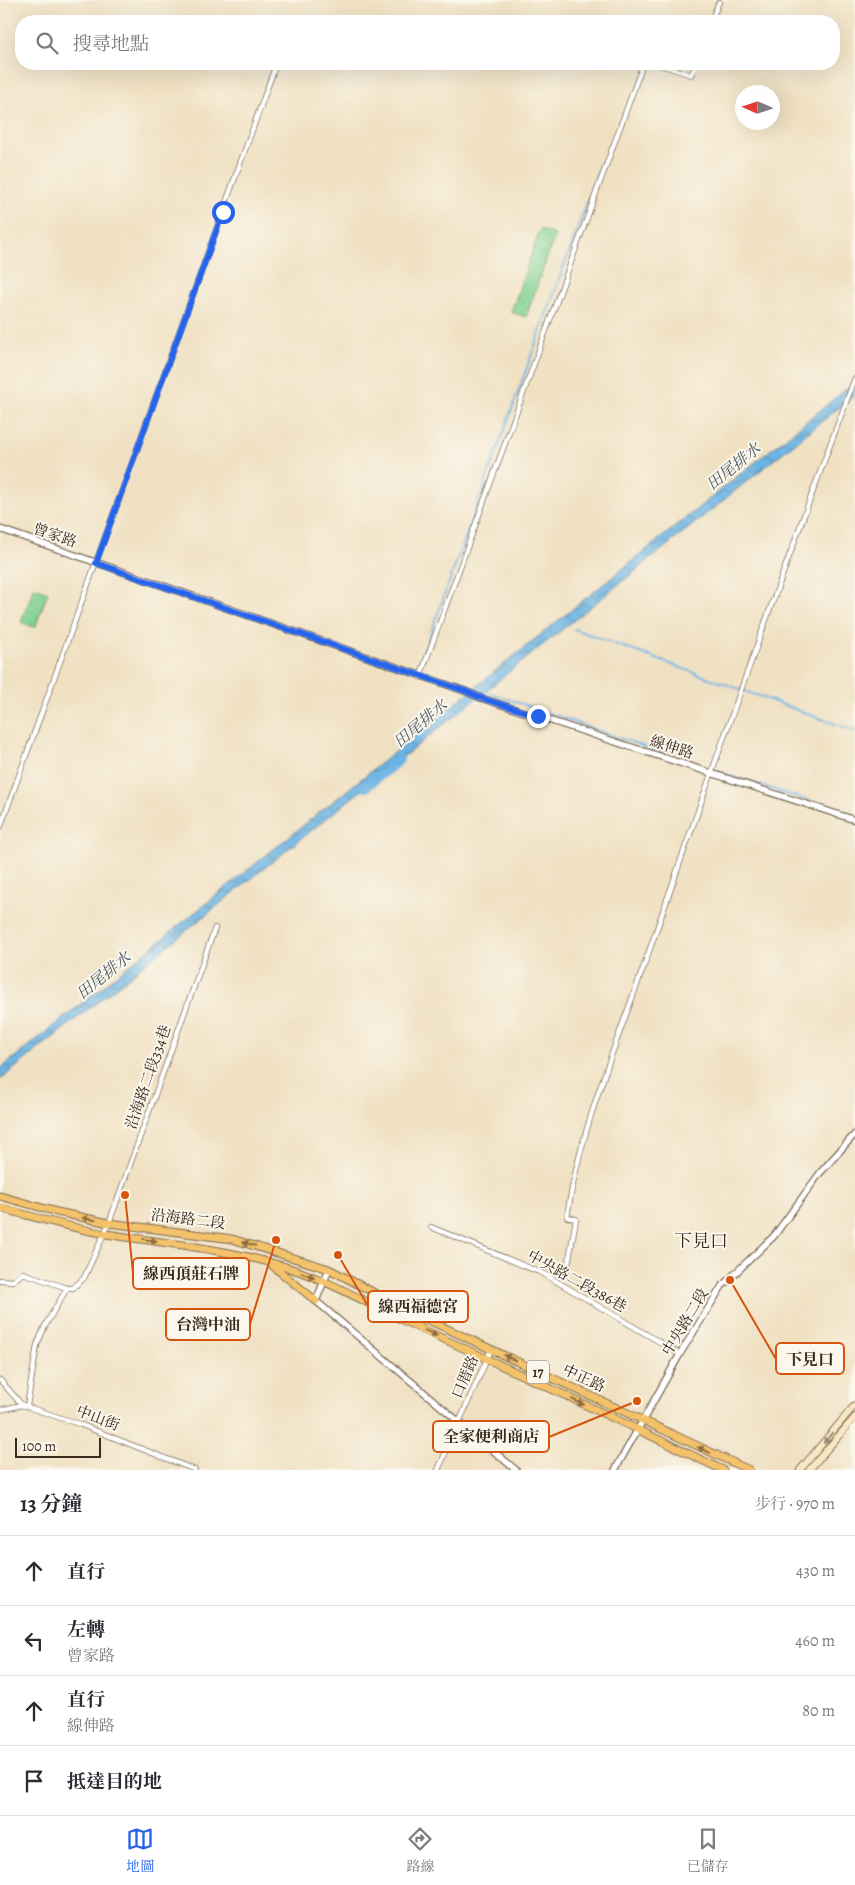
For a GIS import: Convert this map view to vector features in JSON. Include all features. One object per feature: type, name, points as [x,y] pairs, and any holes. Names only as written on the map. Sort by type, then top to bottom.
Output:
[{"type":"main road","name":"沿海路二段","points":[[1,1197],[109,1223],[232,1238],[329,1269]]},
{"type":"main road","name":"沿海路二段","points":[[0,1207],[104,1233],[215,1250],[269,1262],[325,1280]]},
{"type":"main road","points":[[269,1262],[298,1284],[316,1301]]},
{"type":"main road","name":"中正路","points":[[329,1269],[491,1350],[749,1470]]},
{"type":"main road","name":"中正路","points":[[325,1280],[412,1324],[486,1357],[559,1394],[723,1470]]},
{"type":"main road","points":[[800,1470],[855,1405]]},
{"type":"main road","points":[[809,1470],[855,1417]]},
{"type":"street","points":[[714,15],[719,2]]},
{"type":"street","points":[[0,828],[274,70]]},
{"type":"street","points":[[420,677],[641,70]]},
{"type":"street","points":[[676,70],[691,75],[693,70]]},
{"type":"street","points":[[567,1270],[576,1219],[567,1217],[570,1195],[585,1138],[710,773],[855,378]]},
{"type":"street","name":"曾家路","points":[[0,530],[470,693]]},
{"type":"street","name":"線伸路","points":[[470,693],[855,820]]},
{"type":"street","name":"沿海路二段334巷","points":[[67,1288],[73,1288],[84,1278],[109,1223],[215,928]]},
{"type":"street","name":"中央路二段","points":[[615,1470],[680,1354],[722,1286],[774,1236],[820,1173],[855,1134]]},
{"type":"street","points":[[0,1207],[1,1197]]},
{"type":"street","name":"中央路二段386巷","points":[[431,1227],[544,1274],[680,1354]]},
{"type":"street","points":[[329,1269],[316,1301],[516,1470]]},
{"type":"street","points":[[0,1280],[13,1281],[23,1273],[67,1288],[45,1326],[37,1345],[25,1406],[0,1410]]},
{"type":"street","name":"口厝路","points":[[438,1470],[486,1357],[491,1350]]},
{"type":"street","name":"中山街","points":[[0,1380],[25,1406],[79,1424],[195,1470]]},
{"type":"green space","points":[[540,229],[555,235],[526,317],[511,312]]},
{"type":"green space","points":[[34,587],[48,592],[35,628],[21,622]]},
{"type":"water","points":[[855,382],[855,395],[0,1080],[0,1069]]},
{"type":"waterway","points":[[418,668],[602,161]]},
{"type":"waterway","points":[[574,629],[855,731]]},
{"type":"waterway","points":[[485,691],[688,762],[855,816]]},
{"type":"waterway","name":"田尾排水","points":[[366,787],[399,760]]},
{"type":"place","name":"線西頂莊石牌","points":[[125,1195]]},
{"type":"place","name":"台灣中油","points":[[276,1240]]},
{"type":"place","name":"線西福德宮","points":[[338,1255]]},
{"type":"place","name":"下見口","points":[[730,1280]]},
{"type":"place","name":"全家便利商店","points":[[637,1401]]},
{"type":"district","name":"下見口","points":[[701,1241]]},
{"type":"route","points":[[223,212],[96,563],[323,641],[420,677],[538,716]]}]
